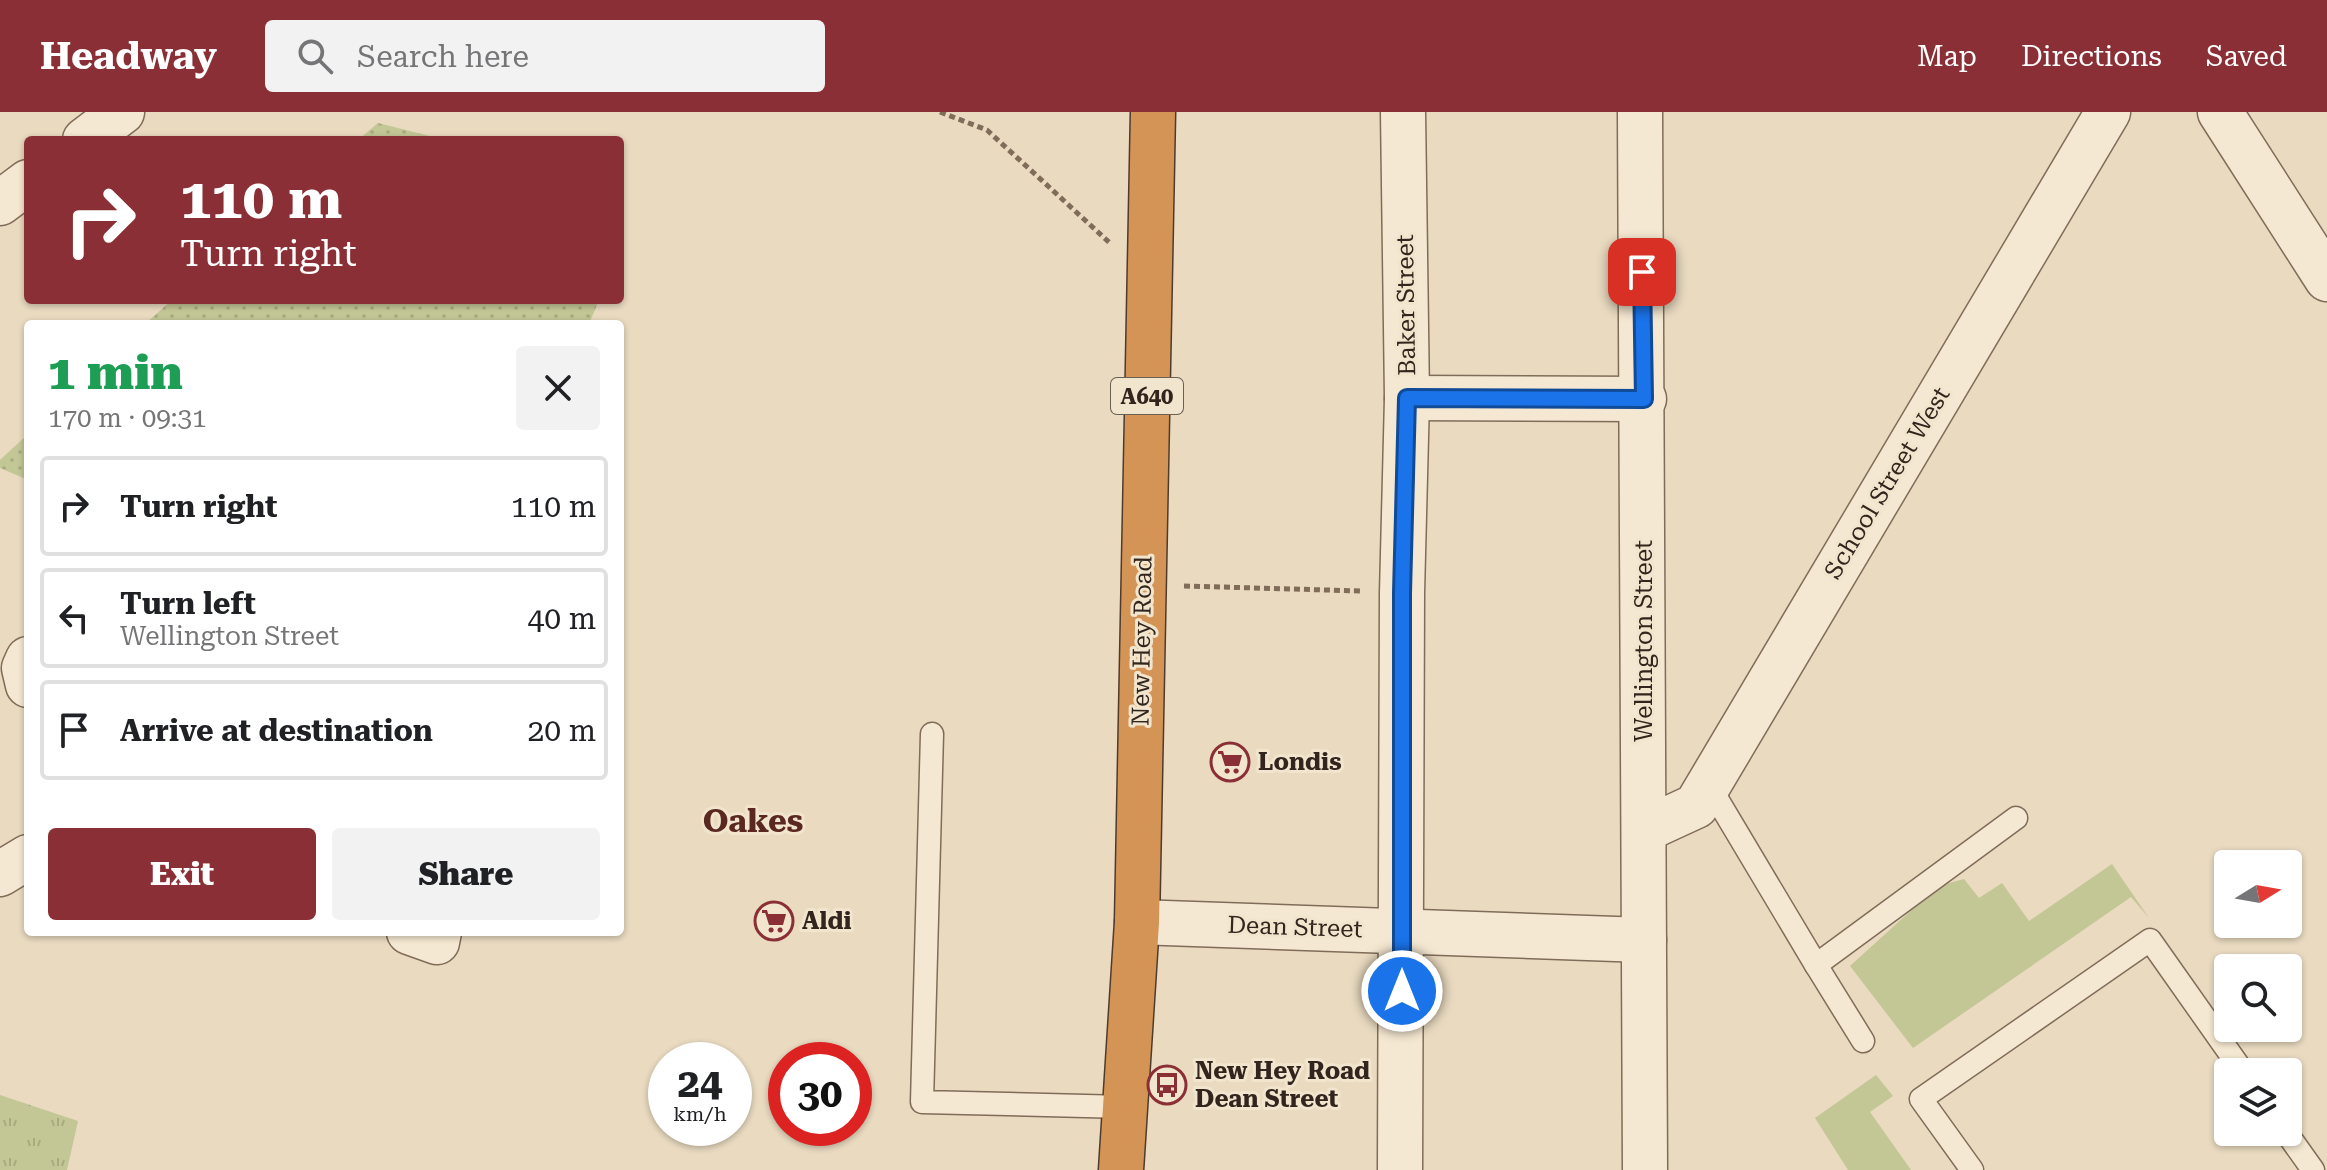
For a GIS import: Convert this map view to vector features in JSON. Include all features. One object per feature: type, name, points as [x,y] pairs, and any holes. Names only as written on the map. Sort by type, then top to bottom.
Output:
[{"type":"highway","name":"New Hey Road","points":[[1121,1170],[1137,922],[1153,112]]},
{"type":"street","points":[[90,136],[122,112]]},
{"type":"street","name":"Baker Street","points":[[1400,1170],[1402,593],[1407,398],[1403,112]]},
{"type":"street","name":"Wellington Street","points":[[1640,112],[1644,399],[1645,1170]]},
{"type":"street","name":"School Street West","points":[[1644,830],[1696,806],[2108,112]]},
{"type":"street","points":[[2220,112],[2327,279]]},
{"type":"street","points":[[0,203],[24,185]]},
{"type":"street","points":[[1407,398],[1644,399]]},
{"type":"street","points":[[0,874],[24,859]]},
{"type":"street","name":"Dean Street","points":[[1137,922],[1644,940]]},
{"type":"street","points":[[420,936],[437,942],[438,936]]},
{"type":"lane","points":[[932,734],[922,1102],[1125,1107]]},
{"type":"lane","points":[[1708,784],[1863,1041]]},
{"type":"lane","points":[[1816,965],[2016,818]]},
{"type":"lane","points":[[1972,1170],[1921,1099],[2150,940],[2233,1058]]},
{"type":"lane","points":[[2296,1146],[2313,1170]]},
{"type":"path","points":[[940,112],[987,130],[1149,279]]},
{"type":"path","points":[[1143,584],[1402,593]]},
{"type":"green space","points":[[378,123],[430,136],[363,136]]},
{"type":"green space","points":[[168,304],[597,304],[591,320],[150,320]]},
{"type":"green space","points":[[24,438],[24,478],[0,468],[0,460]]},
{"type":"green space","points":[[2112,864],[2149,918],[2131,897],[1913,1048],[1850,966],[1938,886],[1964,879],[1979,898],[2002,883],[2029,921]]},
{"type":"green space","points":[[1876,1075],[1893,1096],[1870,1112],[1911,1170],[1848,1170],[1815,1118]]},
{"type":"green space","points":[[0,1095],[78,1121],[67,1170],[0,1170]]},
{"type":"place","name":"Londis","points":[[1230,762]]},
{"type":"place","name":"Aldi","points":[[774,921]]},
{"type":"place","name":"New Hey Road Dean Street","points":[[1167,1085]]},
{"type":"district","name":"Oakes","points":[[753,821]]},
{"type":"route","points":[[1402,991],[1402,593],[1407,398],[1644,399],[1642,272]]}]
